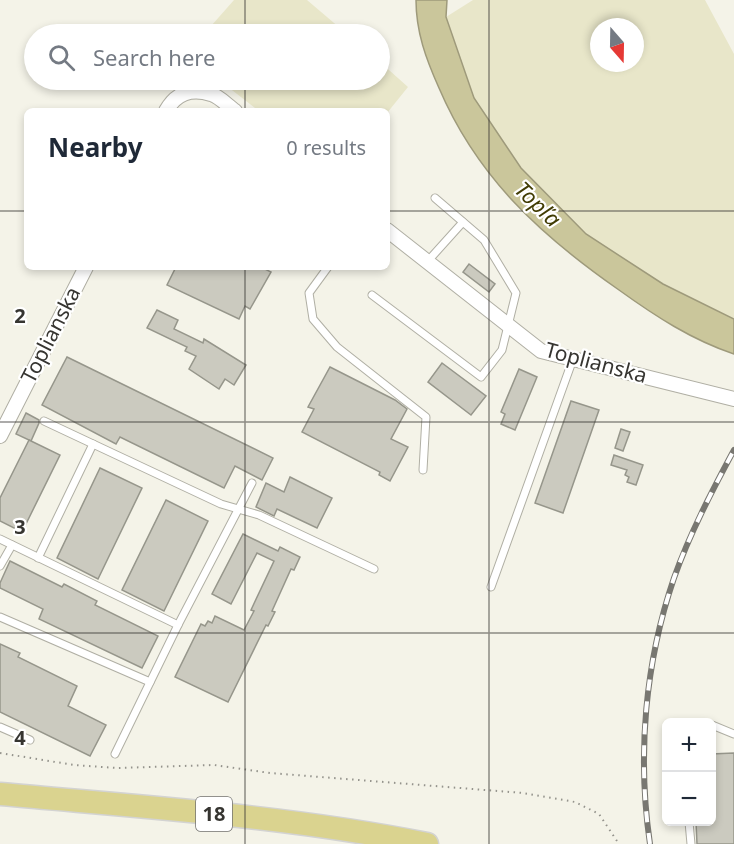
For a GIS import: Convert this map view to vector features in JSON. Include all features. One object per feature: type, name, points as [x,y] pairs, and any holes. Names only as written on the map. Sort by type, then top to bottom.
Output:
[{"type":"main road","name":"18","points":[[0,794],[375,833],[427,844]]},
{"type":"street","points":[[168,108],[172,99],[191,91],[213,94],[230,108]]},
{"type":"street","name":"Toplianska","points":[[390,232],[541,351],[734,399]]},
{"type":"street","name":"Toplianska","points":[[0,436],[84,270]]},
{"type":"lane","points":[[372,295],[481,376],[502,350],[516,294],[484,240],[435,198]]},
{"type":"lane","points":[[427,262],[463,222]]},
{"type":"lane","points":[[326,270],[309,293],[313,319],[338,348],[426,417],[423,470]]},
{"type":"lane","points":[[491,587],[573,359]]},
{"type":"lane","points":[[44,421],[221,504],[259,515],[374,569]]},
{"type":"lane","points":[[38,558],[93,444]]},
{"type":"lane","points":[[115,754],[178,625],[252,483]]},
{"type":"lane","points":[[0,539],[178,625]]},
{"type":"lane","points":[[0,566],[12,545]]},
{"type":"lane","points":[[0,617],[150,682]]},
{"type":"lane","points":[[0,727],[30,740]]},
{"type":"lane","points":[[716,727],[734,734]]},
{"type":"lane","points":[[689,826],[691,844]]},
{"type":"path","points":[[0,753],[74,765],[117,768],[214,765],[270,772],[523,793],[575,802],[599,814],[619,844]]},
{"type":"shaded area","points":[[234,0],[307,0],[335,24],[213,24]]},
{"type":"shaded area","points":[[473,0],[705,0],[734,54],[734,319],[663,284],[586,234],[521,168],[474,98],[446,17]]},
{"type":"shaded area","points":[[390,71],[408,87],[390,109],[255,108],[232,90],[390,90]]},
{"type":"water","name":"Topľa","points":[[416,0],[447,0],[446,17],[474,98],[521,168],[586,234],[663,284],[734,319],[734,354],[689,334],[633,300],[563,248],[514,202],[492,177],[454,120],[426,56],[418,23]]},
{"type":"building","points":[[469,264],[495,284],[489,292],[463,272]]},
{"type":"building","points":[[174,270],[267,270],[271,272],[250,309],[245,306],[239,319],[167,285]]},
{"type":"building","points":[[157,310],[178,320],[174,329],[203,343],[204,339],[246,365],[234,385],[225,379],[219,389],[189,369],[196,356],[185,351],[187,347],[147,328]]},
{"type":"building","points":[[67,357],[273,458],[262,480],[235,466],[224,488],[120,437],[116,444],[42,405]]},
{"type":"building","points":[[442,363],[486,396],[471,415],[428,382]]},
{"type":"building","points":[[330,367],[395,400],[407,409],[391,439],[408,447],[390,481],[379,475],[380,472],[302,432],[314,409],[308,407]]},
{"type":"building","points":[[519,369],[537,377],[515,430],[501,424],[505,414],[501,412]]},
{"type":"building","points":[[571,401],[599,410],[563,513],[535,503]]},
{"type":"building","points":[[26,413],[39,420],[31,441],[16,434]]},
{"type":"building","points":[[621,429],[630,432],[623,451],[615,448]]},
{"type":"building","points":[[29,440],[60,455],[22,532],[0,521],[0,498]]},
{"type":"building","points":[[614,455],[643,465],[636,485],[627,482],[629,477],[625,475],[627,470],[611,465]]},
{"type":"building","points":[[100,468],[142,488],[98,579],[57,558]]},
{"type":"building","points":[[290,477],[332,498],[317,528],[277,509],[274,516],[256,507],[266,483],[284,492]]},
{"type":"building","points":[[166,500],[208,521],[164,611],[122,590]]},
{"type":"building","points":[[243,534],[278,551],[280,547],[300,557],[294,570],[291,569],[272,611],[275,612],[268,626],[266,625],[228,702],[175,677],[201,624],[205,626],[208,621],[212,623],[215,616],[244,630],[254,611],[251,610],[274,561],[257,553],[231,604],[212,594]]},
{"type":"building","points":[[10,561],[62,587],[64,584],[97,601],[95,605],[158,636],[142,668],[39,619],[43,609],[0,588]]},
{"type":"building","points":[[0,644],[20,653],[18,657],[77,686],[68,706],[106,725],[90,756],[0,712]]},
{"type":"building","points":[[734,753],[734,844],[697,844],[696,826],[716,826],[716,754]]},
{"type":"railway","points":[[650,844],[646,811],[644,743],[650,676],[656,643],[680,561],[734,450]]}]
